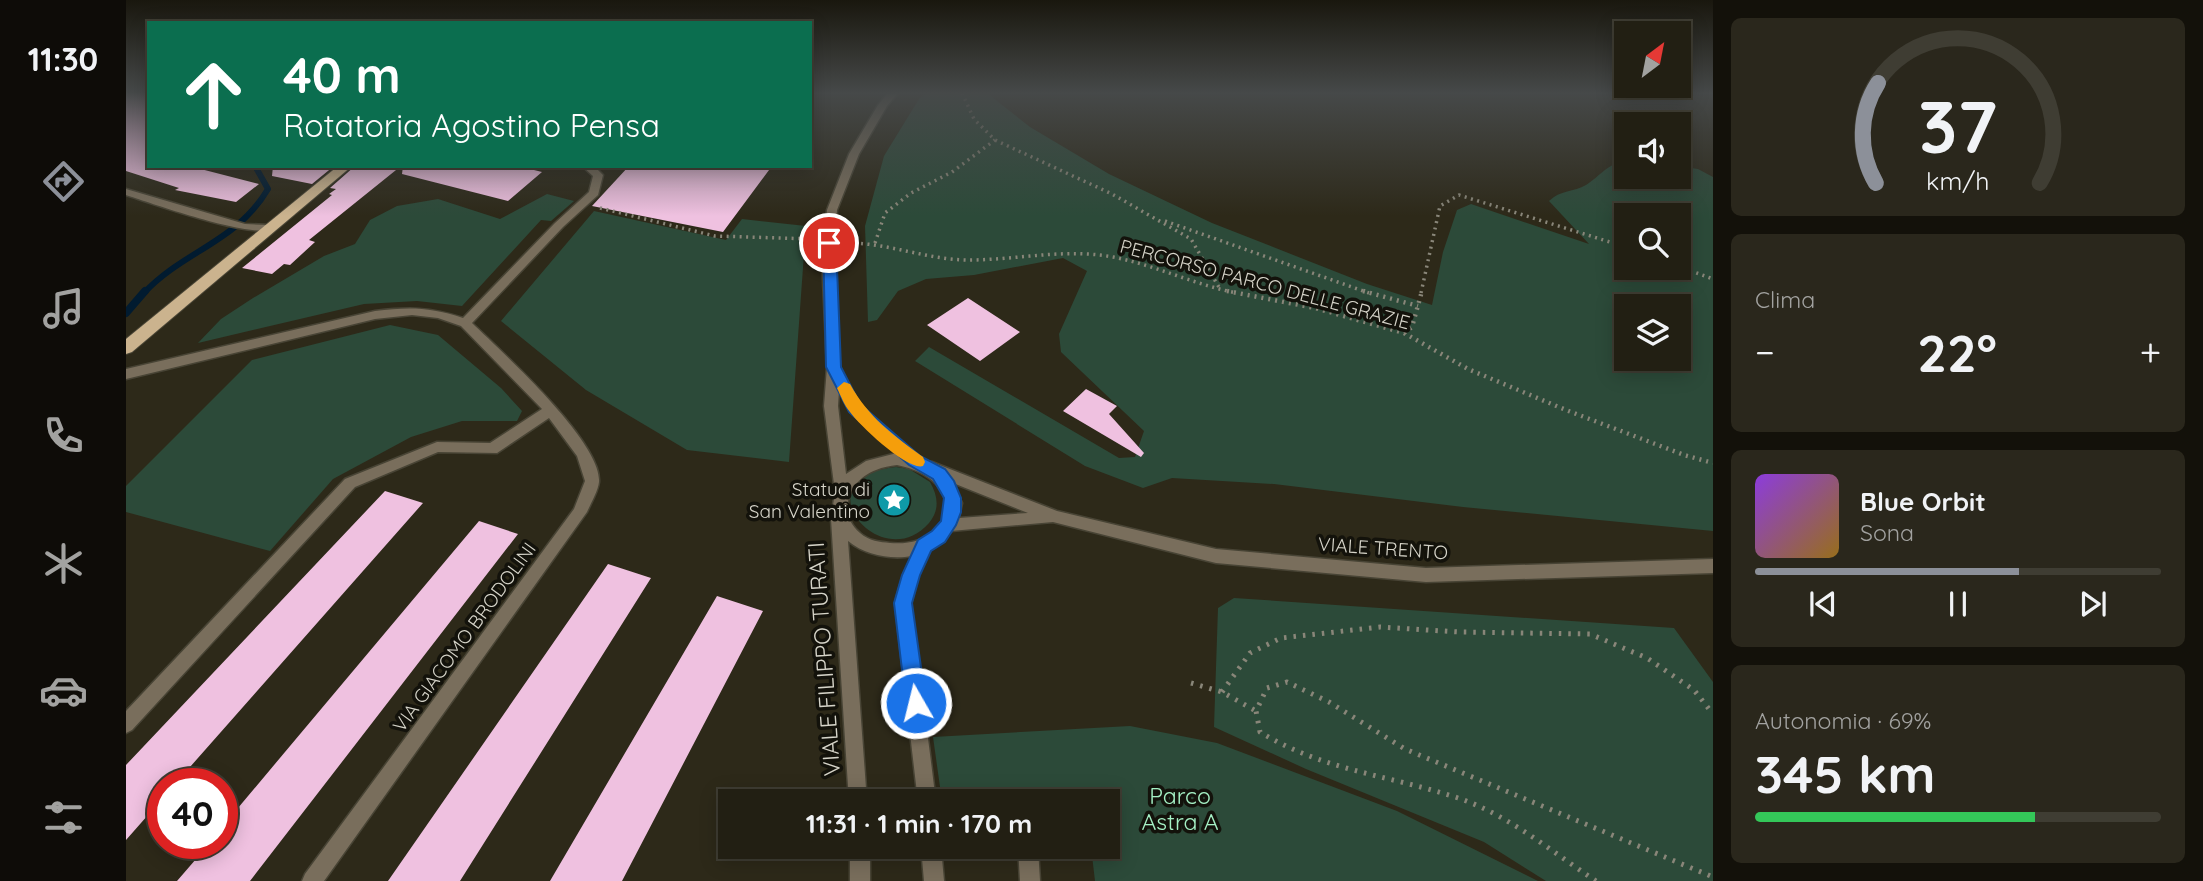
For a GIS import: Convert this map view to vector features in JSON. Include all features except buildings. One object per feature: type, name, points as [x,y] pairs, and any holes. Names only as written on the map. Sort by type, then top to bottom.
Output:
[{"type":"main road","points":[[126,348],[344,168]]},
{"type":"street","points":[[834,367],[855,408],[921,463],[939,474],[948,485],[953,498],[953,512],[948,525],[925,545],[898,551],[871,548],[855,540],[844,528],[838,514],[841,490],[831,406],[834,367],[830,241],[832,210],[854,154],[866,134]]},
{"type":"street","points":[[465,323],[594,193],[598,175],[589,168]]},
{"type":"street","points":[[126,192],[244,227],[269,228]]},
{"type":"street","name":"VIA GIACOMO BRODOLINI","points":[[126,374],[375,315],[412,311],[439,314],[465,323],[551,410],[584,454],[592,481],[580,512],[313,881]]},
{"type":"street","points":[[126,724],[350,483],[437,447],[492,449],[551,410]]},
{"type":"street","points":[[841,490],[850,477],[872,464],[897,458],[921,463]]},
{"type":"street","name":"VIALE TRENTO","points":[[921,463],[1055,517],[1216,556],[1426,575],[1713,566]]},
{"type":"street","name":"VIALE FILIPPO TURATI","points":[[838,514],[857,789]]},
{"type":"street","name":"VIALE TRENTO","points":[[948,525],[1055,517]]},
{"type":"street","points":[[925,545],[911,575],[903,603],[925,789]]},
{"type":"street","points":[[860,859],[860,881]]},
{"type":"street","points":[[932,859],[934,881]]},
{"type":"street","points":[[1029,859],[1030,881]]},
{"type":"path","points":[[989,134],[995,140],[1112,194],[1191,239],[1221,290]]},
{"type":"path","points":[[875,243],[885,213],[911,193],[952,172],[995,140]]},
{"type":"path","points":[[1404,333],[1412,327],[1418,306],[1440,206],[1460,195],[1614,243]]},
{"type":"path","name":"PERCORSO PARCO DELLE GRAZIE","points":[[582,204],[715,236],[875,243],[912,254],[969,260],[1055,253],[1113,257],[1221,290],[1315,308],[1404,333],[1468,369],[1566,410],[1684,455],[1713,463]]},
{"type":"path","points":[[1157,219],[1197,230],[1331,282],[1418,306]]},
{"type":"path","points":[[1691,271],[1713,279]]},
{"type":"path","points":[[1222,692],[1250,653],[1281,638],[1380,627],[1590,635],[1647,658],[1694,690],[1713,714]]},
{"type":"path","points":[[1596,881],[1492,814],[1460,799],[1328,765],[1283,747],[1261,732],[1256,711],[1267,688],[1287,682],[1329,702],[1405,749],[1713,877]]},
{"type":"path","points":[[1191,683],[1222,692],[1256,711]]},
{"type":"green space","points":[[897,134],[1042,134],[1109,174],[1212,223],[1367,284],[1432,305],[1443,252],[1457,210],[1471,204],[1589,244],[1549,201],[1586,185],[1614,165],[1614,189],[1691,189],[1691,168],[1698,169],[1713,177],[1713,531],[1463,507],[1274,484],[1172,478],[1143,488],[1085,466],[915,361],[929,347],[1119,458],[1135,457],[1144,431],[1061,352],[1059,334],[1087,271],[1063,258],[974,275],[926,279],[898,291],[877,320],[868,322],[865,226],[884,156]]},
{"type":"green space","points":[[547,194],[574,201],[551,221],[541,220],[462,306],[417,301],[364,304],[198,343],[221,319],[253,298],[324,256],[355,244],[370,220],[397,206],[438,199],[500,219]]},
{"type":"green space","points":[[594,211],[726,240],[742,219],[806,226],[789,462],[687,450],[586,390],[501,321]]},
{"type":"green space","points":[[390,325],[438,335],[501,388],[522,411],[517,421],[462,421],[411,437],[333,479],[270,551],[126,512],[126,486],[252,360]]},
{"type":"green space","points":[[896,467],[909,469],[930,482],[935,492],[936,508],[929,523],[910,537],[890,539],[872,532],[858,519],[851,504],[853,488],[867,475]]},
{"type":"green space","points":[[1234,598],[1674,628],[1713,682],[1713,881],[1546,881],[1484,842],[1306,769],[1214,727],[1218,608]]},
{"type":"green space","name":"Parco Astra A","points":[[1130,726],[1217,743],[1397,811],[1538,881],[1095,881],[1092,859],[1120,859],[1120,789],[940,789],[933,737]]},
{"type":"waterway","points":[[144,293],[175,266],[241,222],[255,207],[268,189],[256,168]]},
{"type":"waterway","points":[[126,313],[145,291]]},
{"type":"slow traffic","points":[[844,388],[855,408],[877,430],[917,462]]},
{"type":"place","name":"Statua di San Valentino","points":[[894,500]]},
{"type":"route","points":[[829,243],[834,367],[855,408],[915,461],[939,474],[948,485],[953,498],[953,512],[948,525],[925,545],[911,575],[903,603],[916,703]]}]
